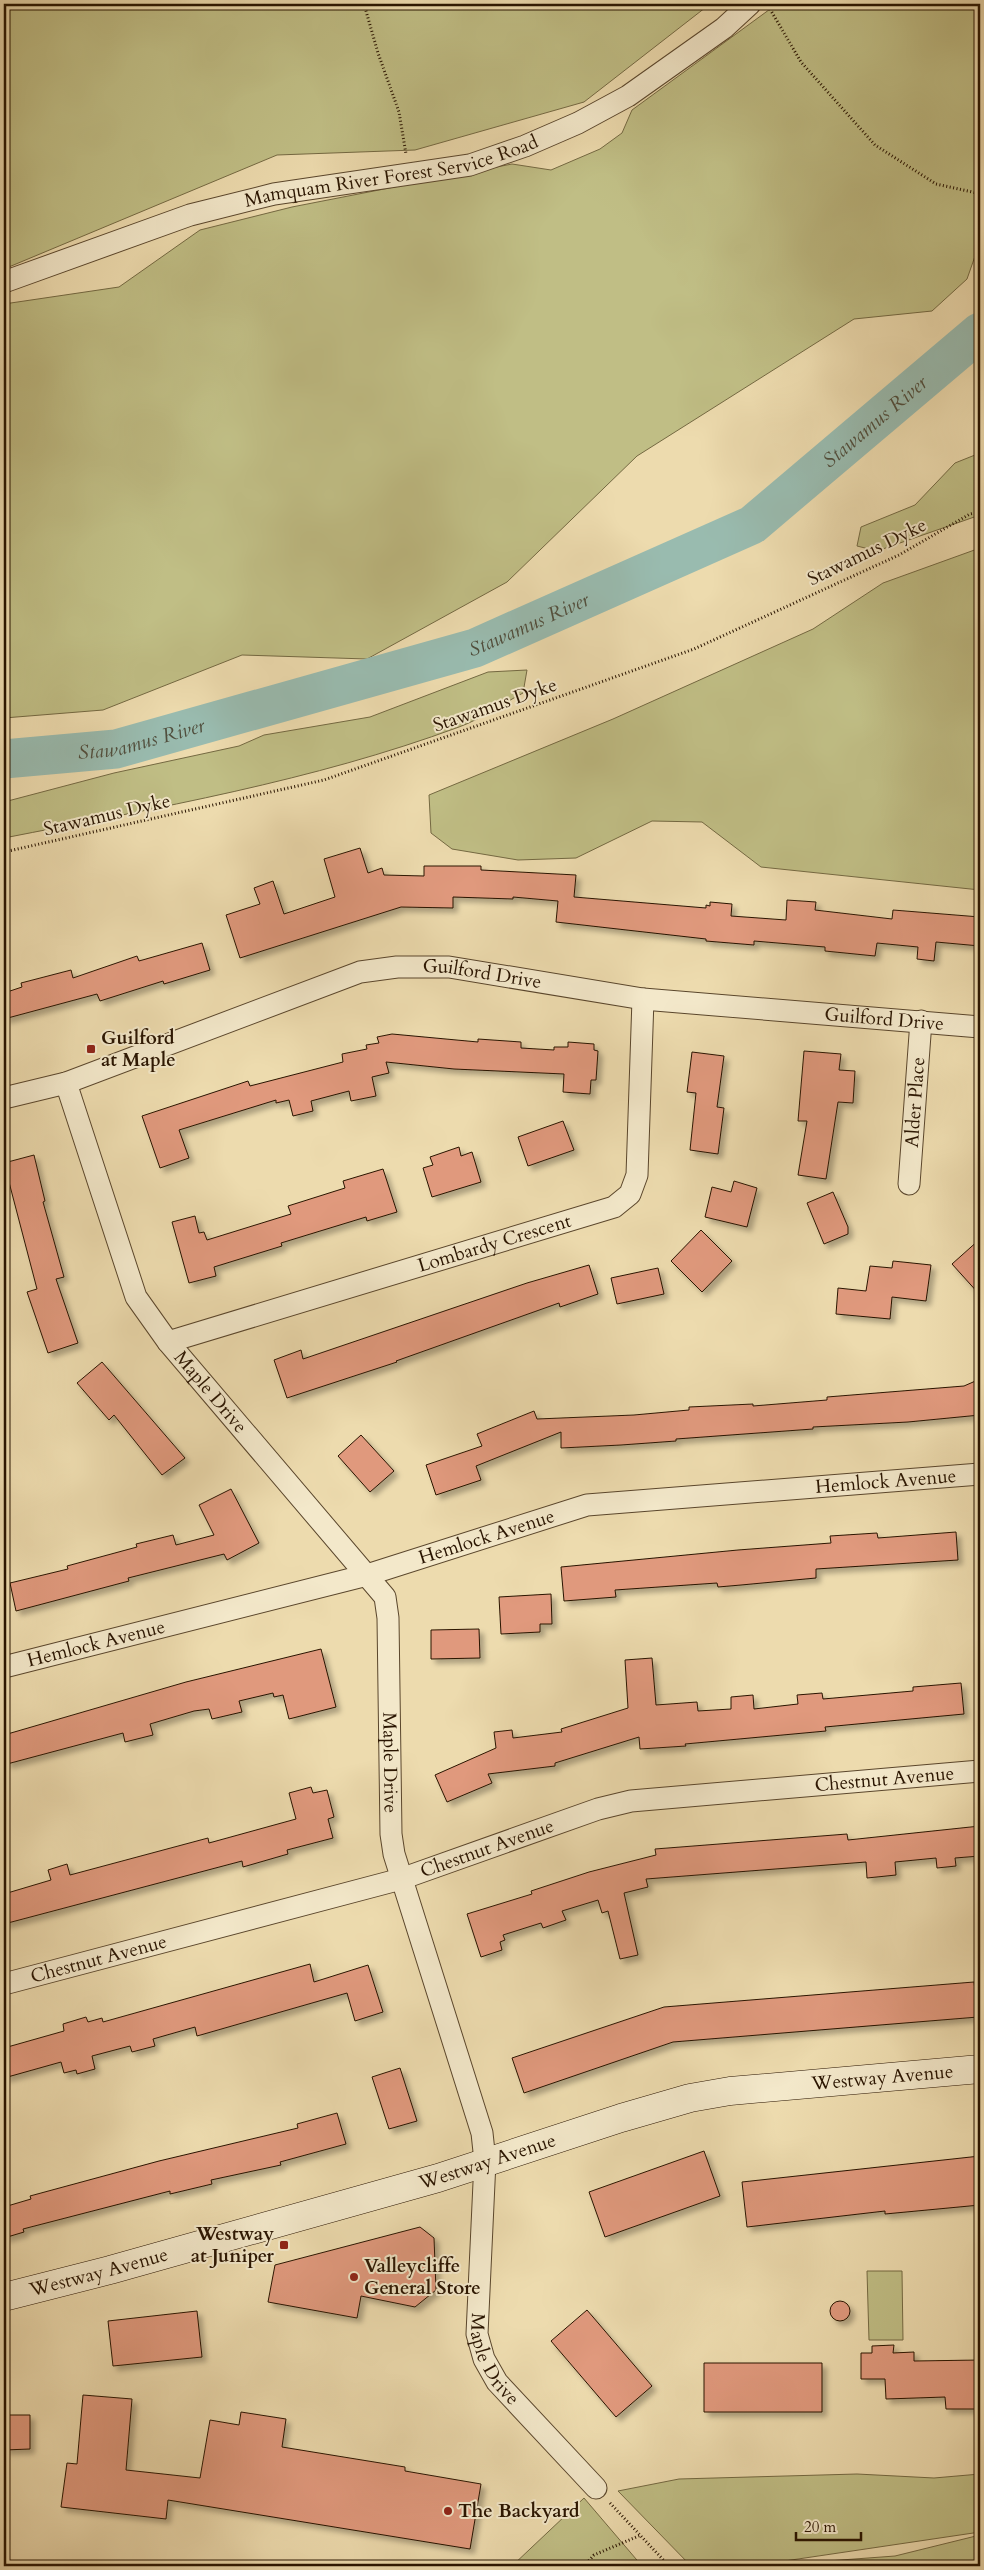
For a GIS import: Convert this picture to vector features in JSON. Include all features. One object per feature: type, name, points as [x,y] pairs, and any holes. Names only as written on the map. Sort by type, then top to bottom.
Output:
[{"type":"street","name":"Mamquam River Forest Service Road","points":[[4,282],[190,215],[274,194],[470,165],[578,123],[628,96],[724,28],[750,4]]},
{"type":"street","name":"Guilford Drive","points":[[4,1098],[66,1082],[360,972],[388,968],[449,967],[644,998],[980,1027]]},
{"type":"street","name":"Lombardy Crescent","points":[[168,1342],[614,1207],[630,1194],[637,1175],[644,998]]},
{"type":"street","name":"Alder Place","points":[[909,1184],[921,1021]]},
{"type":"street","name":"Maple Drive","points":[[66,1082],[136,1297],[168,1342],[385,1597],[388,1618],[391,1834],[401,1878],[482,2133],[485,2161],[477,2334],[484,2359],[497,2382],[596,2488]]},
{"type":"street","name":"Hemlock Avenue","points":[[4,1667],[367,1575],[588,1505],[980,1474]]},
{"type":"street","name":"Chestnut Avenue","points":[[4,1984],[401,1878],[598,1809],[630,1801],[666,1796],[980,1771]]},
{"type":"street","name":"Westway Avenue","points":[[4,2296],[110,2270],[438,2178],[485,2161],[690,2098],[730,2092],[980,2069]]},
{"type":"path","points":[[364,4],[378,53],[399,112],[409,173]]},
{"type":"path","points":[[767,4],[801,62],[875,145],[936,184],[976,192]]},
{"type":"path","name":"Stawamus Dyke","points":[[4,852],[324,780],[694,649],[899,555],[970,514],[980,512]]},
{"type":"path","points":[[596,2488],[669,2566]]},
{"type":"path","points":[[584,2566],[594,2555],[641,2535]]},
{"type":"shaded area","points":[[4,4],[710,4],[584,102],[415,150],[277,155],[4,269]]},
{"type":"shaded area","points":[[777,4],[980,4],[980,242],[967,279],[932,311],[854,319],[637,456],[507,582],[367,659],[242,655],[103,710],[4,718],[4,304],[119,287],[200,230],[292,207],[512,164],[551,170],[600,149],[622,133],[632,110]]},
{"type":"shaded area","points":[[980,453],[980,515],[877,551],[857,546],[861,527],[915,505],[955,463]]},
{"type":"shaded area","points":[[980,548],[980,890],[761,867],[702,822],[652,821],[576,858],[518,860],[452,849],[431,833],[429,795],[613,719],[813,629],[883,583]]},
{"type":"shaded area","points":[[527,670],[523,693],[467,724],[404,746],[291,778],[177,804],[4,838],[4,802],[114,773],[239,746],[264,735],[370,717],[488,672]]},
{"type":"shaded area","points":[[867,2271],[902,2271],[903,2340],[869,2340]]},
{"type":"shaded area","points":[[857,2474],[934,2478],[980,2474],[980,2532],[751,2566],[691,2566],[618,2491],[679,2479]]},
{"type":"shaded area","points":[[584,2498],[642,2566],[512,2566]]},
{"type":"shaded area","points":[[980,2535],[980,2566],[760,2566],[895,2556]]},
{"type":"building","points":[[360,848],[368,873],[382,868],[384,875],[424,876],[424,866],[481,866],[481,870],[576,875],[574,897],[706,908],[706,905],[710,906],[710,902],[732,904],[731,916],[786,920],[787,900],[816,902],[815,910],[892,919],[893,910],[980,917],[980,946],[936,942],[934,961],[917,959],[918,947],[877,943],[875,956],[825,951],[825,947],[754,941],[754,945],[706,941],[706,939],[556,922],[558,901],[513,897],[513,899],[453,897],[453,908],[401,907],[240,958],[226,915],[260,904],[254,888],[273,881],[284,914],[335,897],[324,859]]},
{"type":"building","points":[[202,943],[210,970],[164,984],[163,981],[100,1001],[97,994],[4,1019],[4,993],[22,987],[21,983],[71,970],[73,978],[137,956],[139,961]]},
{"type":"building","points":[[392,1034],[478,1042],[478,1039],[521,1042],[521,1048],[554,1050],[554,1047],[568,1047],[568,1042],[594,1044],[594,1050],[598,1051],[596,1080],[591,1080],[590,1094],[563,1092],[564,1074],[454,1069],[386,1062],[389,1073],[372,1077],[376,1096],[351,1101],[349,1091],[311,1101],[313,1111],[293,1116],[289,1100],[276,1103],[276,1100],[179,1130],[189,1158],[160,1168],[142,1116],[248,1081],[250,1086],[343,1062],[342,1054],[367,1049],[366,1045],[379,1043],[377,1037]]},
{"type":"building","points":[[804,1051],[841,1054],[839,1070],[855,1071],[853,1103],[838,1102],[826,1179],[798,1175],[807,1121],[798,1121]]},
{"type":"building","points":[[692,1052],[724,1056],[717,1107],[724,1108],[718,1154],[690,1150],[696,1093],[687,1092]]},
{"type":"building","points":[[563,1121],[574,1150],[528,1166],[518,1137]]},
{"type":"building","points":[[459,1147],[461,1156],[472,1152],[481,1182],[432,1197],[423,1168],[433,1165],[430,1157]]},
{"type":"building","points":[[34,1155],[45,1201],[43,1202],[64,1277],[56,1279],[78,1343],[48,1353],[27,1292],[37,1289],[4,1163]]},
{"type":"building","points":[[383,1169],[397,1212],[367,1221],[366,1217],[281,1243],[282,1246],[214,1267],[216,1276],[189,1283],[172,1222],[195,1216],[199,1233],[204,1232],[207,1240],[291,1214],[288,1206],[345,1188],[343,1181]]},
{"type":"building","points":[[734,1181],[757,1188],[747,1227],[705,1217],[712,1187],[731,1192]]},
{"type":"building","points":[[833,1192],[848,1227],[848,1234],[824,1244],[807,1203]]},
{"type":"building","points":[[701,1230],[732,1261],[702,1292],[671,1261]]},
{"type":"building","points":[[980,1239],[980,1295],[952,1264]]},
{"type":"building","points":[[893,1261],[931,1265],[926,1301],[892,1297],[890,1319],[836,1314],[838,1288],[866,1291],[870,1266],[892,1268]]},
{"type":"building","points":[[589,1265],[598,1294],[560,1307],[559,1303],[397,1362],[287,1398],[274,1360],[301,1350],[303,1359],[527,1283]]},
{"type":"building","points":[[658,1268],[664,1294],[617,1304],[611,1278]]},
{"type":"building","points":[[102,1362],[185,1458],[162,1475],[114,1415],[109,1420],[77,1383]]},
{"type":"building","points":[[980,1379],[980,1415],[908,1422],[813,1427],[813,1429],[676,1439],[676,1441],[561,1448],[561,1432],[476,1466],[481,1480],[436,1495],[426,1465],[482,1446],[477,1434],[534,1411],[537,1419],[634,1415],[689,1410],[689,1407],[753,1404],[753,1406],[827,1400],[827,1397],[964,1386]]},
{"type":"building","points":[[361,1435],[394,1471],[370,1492],[338,1456]]},
{"type":"building","points":[[231,1489],[259,1543],[227,1560],[224,1554],[128,1578],[129,1581],[16,1611],[10,1583],[68,1569],[67,1566],[137,1547],[136,1544],[173,1535],[176,1545],[214,1535],[199,1505]]},
{"type":"building","points":[[956,1532],[958,1560],[816,1569],[816,1578],[718,1587],[717,1583],[615,1590],[616,1597],[564,1601],[561,1567],[831,1543],[830,1536],[877,1533],[878,1538]]},
{"type":"building","points":[[551,1594],[552,1624],[540,1624],[540,1632],[501,1634],[499,1597]]},
{"type":"building","points":[[479,1629],[480,1658],[431,1659],[431,1630]]},
{"type":"building","points":[[321,1649],[336,1707],[289,1719],[283,1695],[274,1697],[273,1693],[239,1701],[242,1712],[212,1719],[209,1709],[194,1711],[150,1724],[153,1735],[125,1742],[123,1733],[7,1764],[4,1751],[4,1735],[186,1682]]},
{"type":"building","points":[[652,1658],[656,1705],[697,1702],[698,1711],[731,1709],[731,1697],[753,1695],[754,1709],[798,1704],[797,1695],[822,1693],[823,1699],[913,1691],[913,1687],[961,1683],[964,1714],[825,1727],[826,1731],[685,1744],[686,1746],[640,1749],[639,1737],[555,1763],[555,1766],[488,1774],[492,1783],[447,1802],[435,1775],[496,1748],[494,1732],[512,1730],[513,1738],[562,1732],[561,1729],[628,1708],[625,1660]]},
{"type":"building","points":[[311,1787],[313,1793],[327,1790],[334,1817],[328,1819],[333,1838],[287,1850],[288,1854],[243,1867],[242,1861],[4,1924],[4,1894],[51,1880],[48,1870],[67,1864],[70,1875],[208,1838],[209,1843],[296,1819],[289,1793]]},
{"type":"building","points":[[980,1826],[980,1856],[955,1858],[956,1866],[937,1868],[936,1858],[895,1862],[896,1875],[867,1878],[866,1862],[646,1879],[648,1887],[624,1893],[638,1955],[620,1959],[608,1911],[602,1913],[598,1900],[562,1911],[566,1920],[543,1928],[541,1923],[503,1935],[505,1940],[500,1942],[502,1950],[481,1957],[467,1914],[532,1894],[531,1891],[589,1872],[656,1855],[655,1849],[847,1834],[848,1840]]},
{"type":"building","points":[[310,1964],[314,1982],[368,1965],[383,2012],[355,2021],[347,1993],[197,2036],[195,2027],[153,2039],[155,2046],[132,2052],[130,2046],[92,2056],[95,2069],[77,2074],[76,2070],[64,2073],[61,2062],[4,2078],[4,2048],[64,2031],[63,2024],[86,2017],[88,2022],[102,2018],[103,2022]]},
{"type":"building","points":[[974,1982],[978,2017],[673,2042],[524,2093],[512,2058],[664,2007]]},
{"type":"building","points":[[400,2068],[417,2121],[389,2129],[372,2077]]},
{"type":"building","points":[[337,2113],[346,2144],[280,2162],[281,2165],[211,2180],[212,2184],[170,2194],[170,2191],[23,2229],[24,2232],[4,2238],[4,2207],[31,2199],[30,2196],[159,2161],[298,2128],[297,2124]]},
{"type":"building","points":[[704,2151],[720,2196],[605,2237],[589,2192]]},
{"type":"building","points":[[980,2156],[980,2205],[885,2214],[885,2211],[747,2227],[742,2182]]},
{"type":"building","name":"Valleycliffe General Store","points":[[420,2227],[434,2238],[436,2290],[415,2307],[361,2296],[357,2318],[268,2302],[275,2265]]},
{"type":"building","points":[[836,2301],[844,2301],[850,2307],[850,2315],[844,2321],[836,2321],[830,2315],[830,2307]]},
{"type":"building","points":[[587,2310],[652,2386],[616,2417],[551,2341]]},
{"type":"building","points":[[197,2311],[202,2357],[113,2366],[108,2321]]},
{"type":"building","points":[[894,2345],[893,2353],[914,2352],[914,2361],[980,2360],[980,2409],[946,2409],[945,2397],[886,2399],[885,2379],[861,2379],[861,2353],[872,2353],[872,2346]]},
{"type":"building","points":[[704,2363],[822,2363],[822,2412],[704,2412]]},
{"type":"building","points":[[83,2395],[132,2399],[126,2470],[200,2478],[210,2420],[239,2425],[241,2412],[286,2419],[282,2447],[405,2467],[405,2471],[481,2484],[470,2549],[168,2500],[166,2519],[61,2507],[67,2463],[77,2464]]},
{"type":"building","points":[[4,2415],[30,2415],[30,2449],[4,2450]]},
{"type":"waterway","name":"Stawamus River","points":[[4,759],[116,749],[475,648],[752,525],[980,332]]},
{"type":"place","name":"Guilford at Maple","points":[[91,1049]]},
{"type":"place","name":"Westway at Juniper","points":[[284,2245]]},
{"type":"place","name":"Valleycliffe General Store","points":[[354,2277]]},
{"type":"place","name":"The Backyard","points":[[448,2511]]}]
